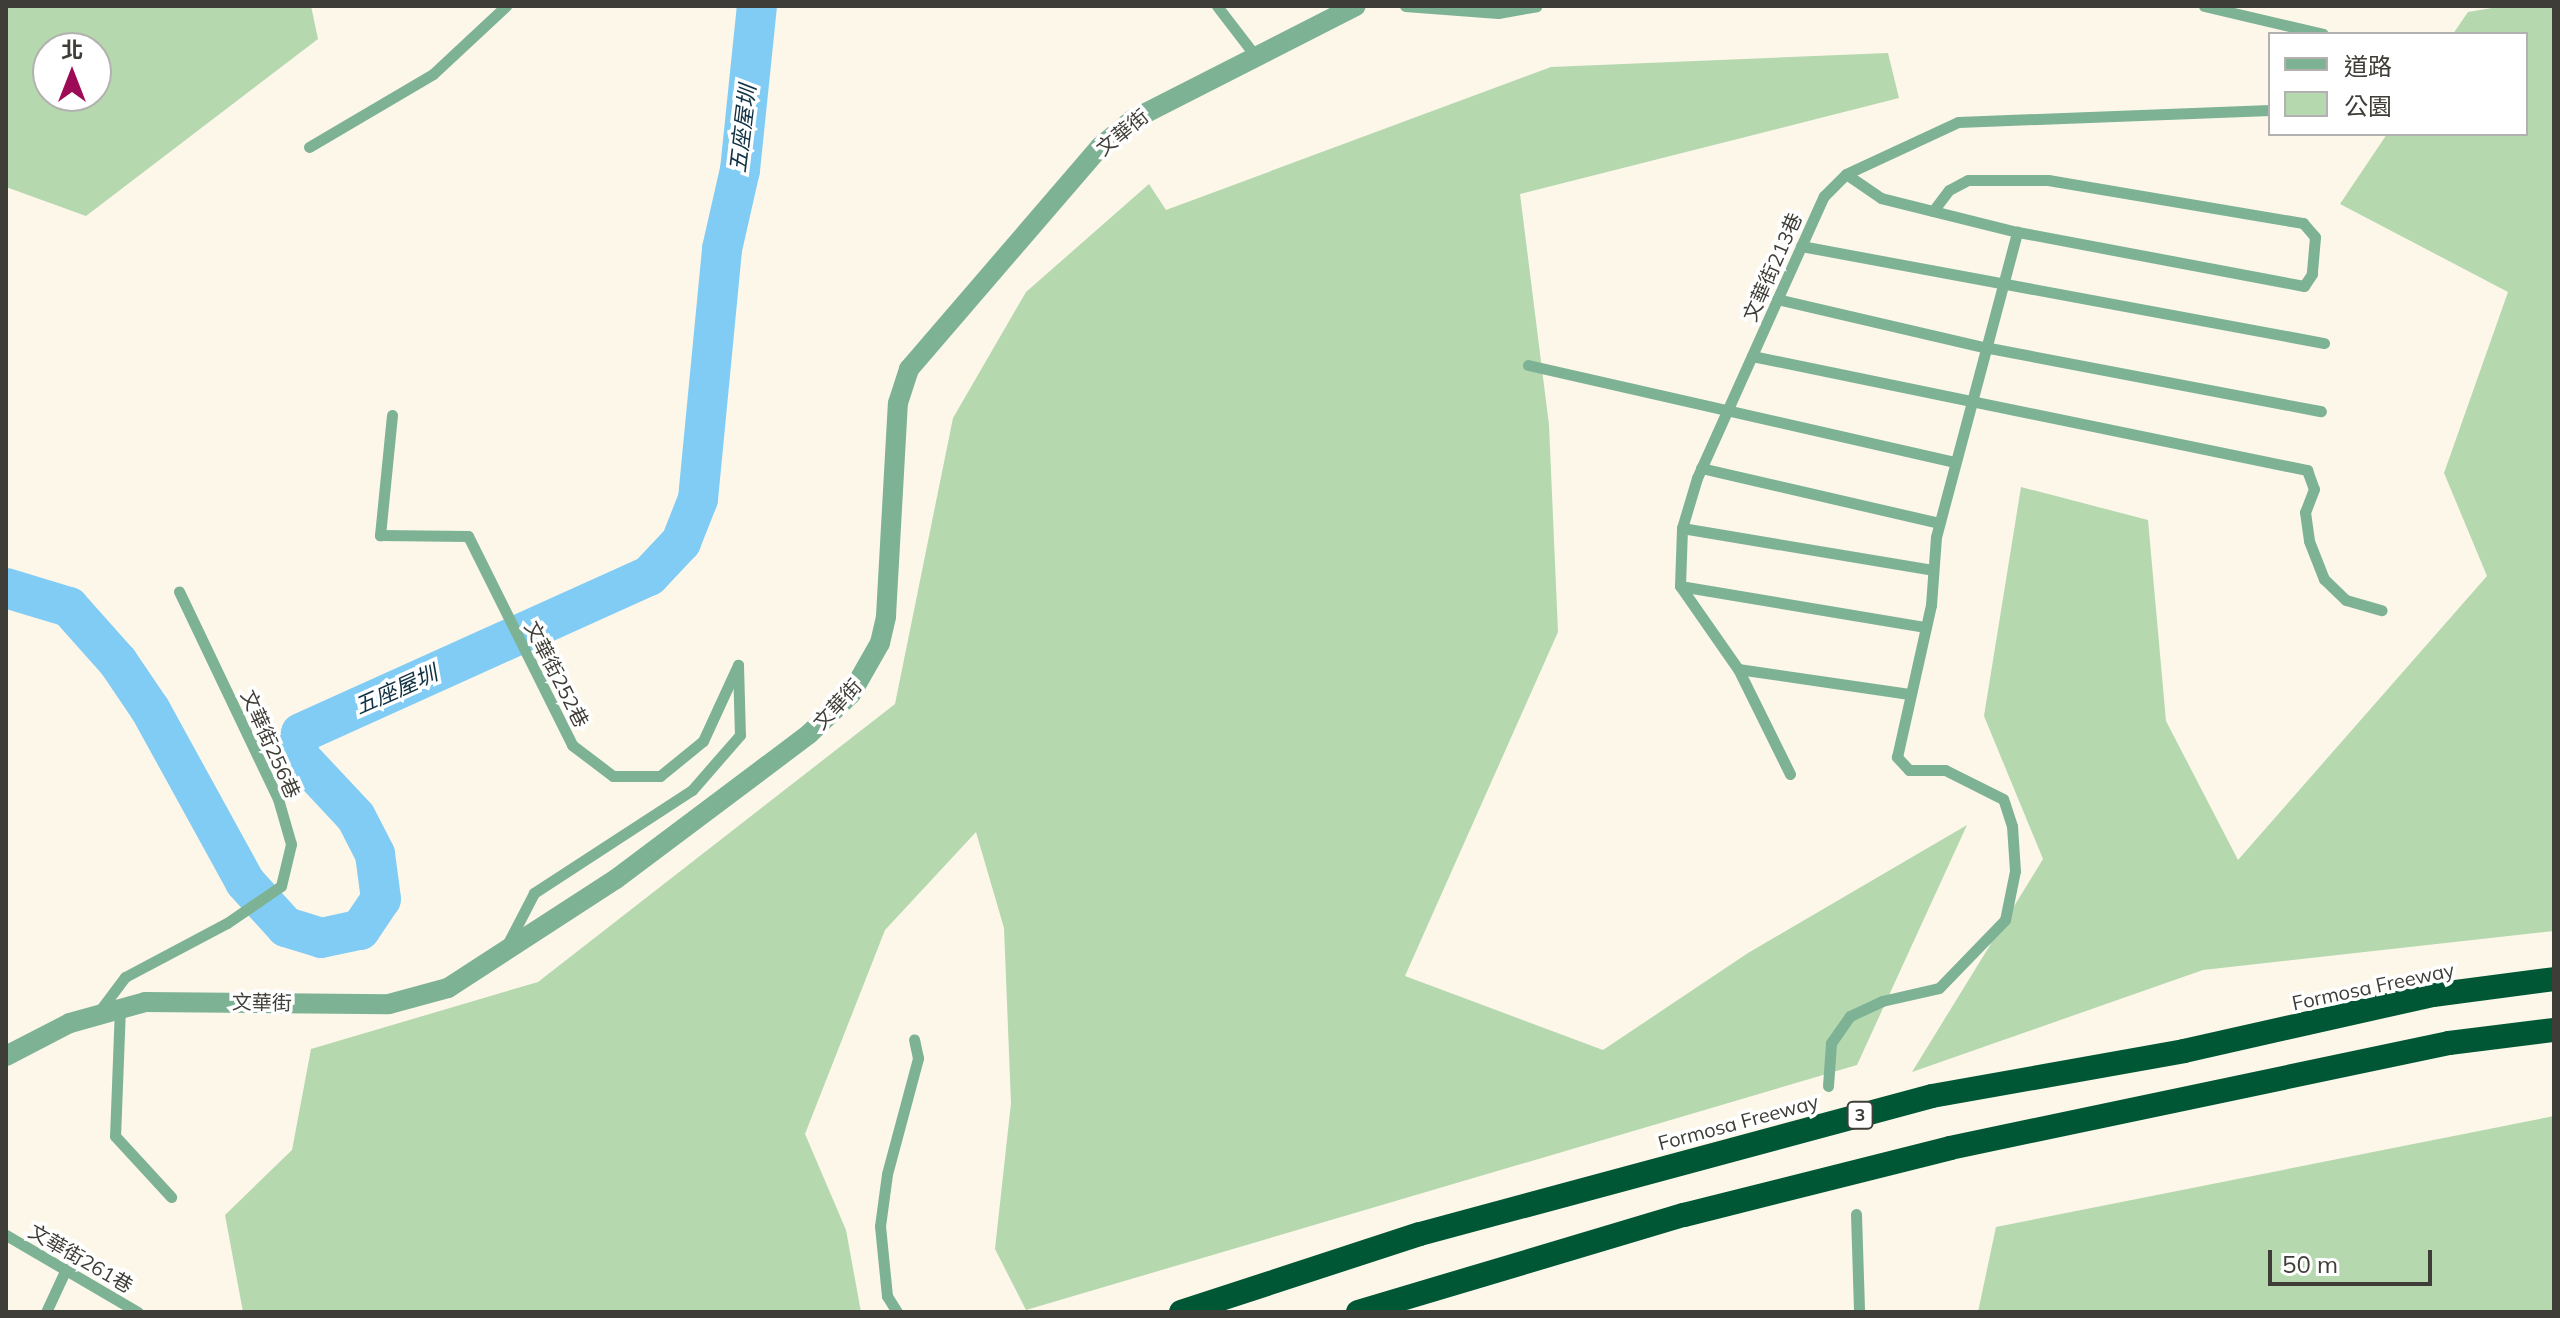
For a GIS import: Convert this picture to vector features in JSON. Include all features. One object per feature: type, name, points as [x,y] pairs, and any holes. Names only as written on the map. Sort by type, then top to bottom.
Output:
[{"type":"highway","name":"Formosa Freeway","points":[[1181,1312],[1420,1234],[1932,1096],[2184,1051],[2433,995],[2554,979]]},
{"type":"highway","points":[[1358,1312],[1684,1215],[1950,1148],[2449,1043],[2554,1030]]},
{"type":"street","name":"文華街","points":[[6,1056],[98,1013],[120,1007],[180,1001],[389,1004],[448,988],[616,879],[809,734],[851,694],[880,643],[886,616],[898,403],[909,369],[1100,147],[1154,106],[1257,59],[1356,6]]},
{"type":"lane","points":[[309,147],[433,74],[506,6]]},
{"type":"lane","points":[[1217,6],[1257,59]]},
{"type":"lane","points":[[1405,6],[1498,13],[1536,6]]},
{"type":"lane","points":[[2204,6],[2314,32]]},
{"type":"lane","name":"文華街213巷","points":[[1680,586],[1682,528],[1701,468],[1824,196],[1846,174],[1958,122],[2268,110]]},
{"type":"lane","points":[[1846,174],[1881,198],[1933,211],[2017,232],[2304,286],[2312,274],[2315,237],[2303,223],[2048,180],[1968,180],[1949,190],[1933,211]]},
{"type":"lane","points":[[1828,1086],[1831,1043],[1850,1016],[1882,1001],[1939,988],[2005,920],[2015,871],[2012,826],[2003,799],[1945,770],[1909,770],[1897,757],[1926,627],[1939,523],[1999,286],[2017,232]]},
{"type":"lane","points":[[1801,246],[1999,286],[2324,343]]},
{"type":"lane","points":[[1777,299],[1984,347],[2321,411]]},
{"type":"lane","points":[[1752,356],[2307,470],[2314,489],[2305,512],[2309,541],[2324,579],[2346,600],[2382,610]]},
{"type":"lane","points":[[1528,365],[1955,462]]},
{"type":"lane","name":"文華街252巷","points":[[392,415],[380,535],[468,536],[572,745],[613,776],[660,776],[703,741],[738,665],[740,735],[692,790],[534,893],[503,952]]},
{"type":"lane","points":[[1701,468],[1939,523]]},
{"type":"lane","points":[[1682,528],[1933,570]]},
{"type":"lane","points":[[1680,586],[1926,627]]},
{"type":"lane","points":[[1680,586],[1738,669],[1790,774]]},
{"type":"lane","name":"文華街256巷","points":[[98,1013],[125,977],[227,923],[281,886],[291,844],[278,799],[179,591]]},
{"type":"lane","points":[[1738,669],[1909,694]]},
{"type":"lane","points":[[120,1007],[115,1136],[171,1197]]},
{"type":"lane","points":[[897,1312],[884,1286],[880,1226],[887,1174],[918,1058],[914,1039]]},
{"type":"lane","points":[[1856,1214],[1859,1312]]},
{"type":"lane","name":"文華街261巷","points":[[6,1235],[138,1312]]},
{"type":"lane","points":[[46,1312],[66,1269]]},
{"type":"green space","points":[[6,6],[311,6],[318,39],[86,216],[6,187]]},
{"type":"green space","points":[[2504,6],[2554,6],[2554,931],[2203,970],[1912,1072],[2043,859],[1984,716],[2021,487],[2148,520],[2166,721],[2238,860],[2487,576],[2444,473],[2508,292],[2340,204],[2386,136],[2528,136],[2528,32],[2454,32],[2468,12]]},
{"type":"green space","points":[[1888,53],[1899,98],[1520,194],[1549,425],[1558,632],[1405,976],[1603,1050],[1748,953],[1967,825],[1857,1065],[1026,1310],[995,1249],[1011,1103],[1004,928],[976,832],[885,930],[805,1134],[846,1230],[861,1312],[243,1312],[225,1215],[292,1150],[311,1049],[538,982],[895,704],[953,418],[1026,292],[1149,184],[1166,210],[1551,67]]},
{"type":"green space","points":[[2554,1116],[2554,1312],[1978,1312],[1996,1227]]},
{"type":"waterway","name":"五座屋圳","points":[[6,588],[69,607],[118,662],[150,709],[245,882],[286,927],[321,938],[360,930],[381,899],[375,854],[356,817],[297,754],[301,733],[649,576],[681,542],[698,499],[722,249],[740,170],[757,6]]}]
